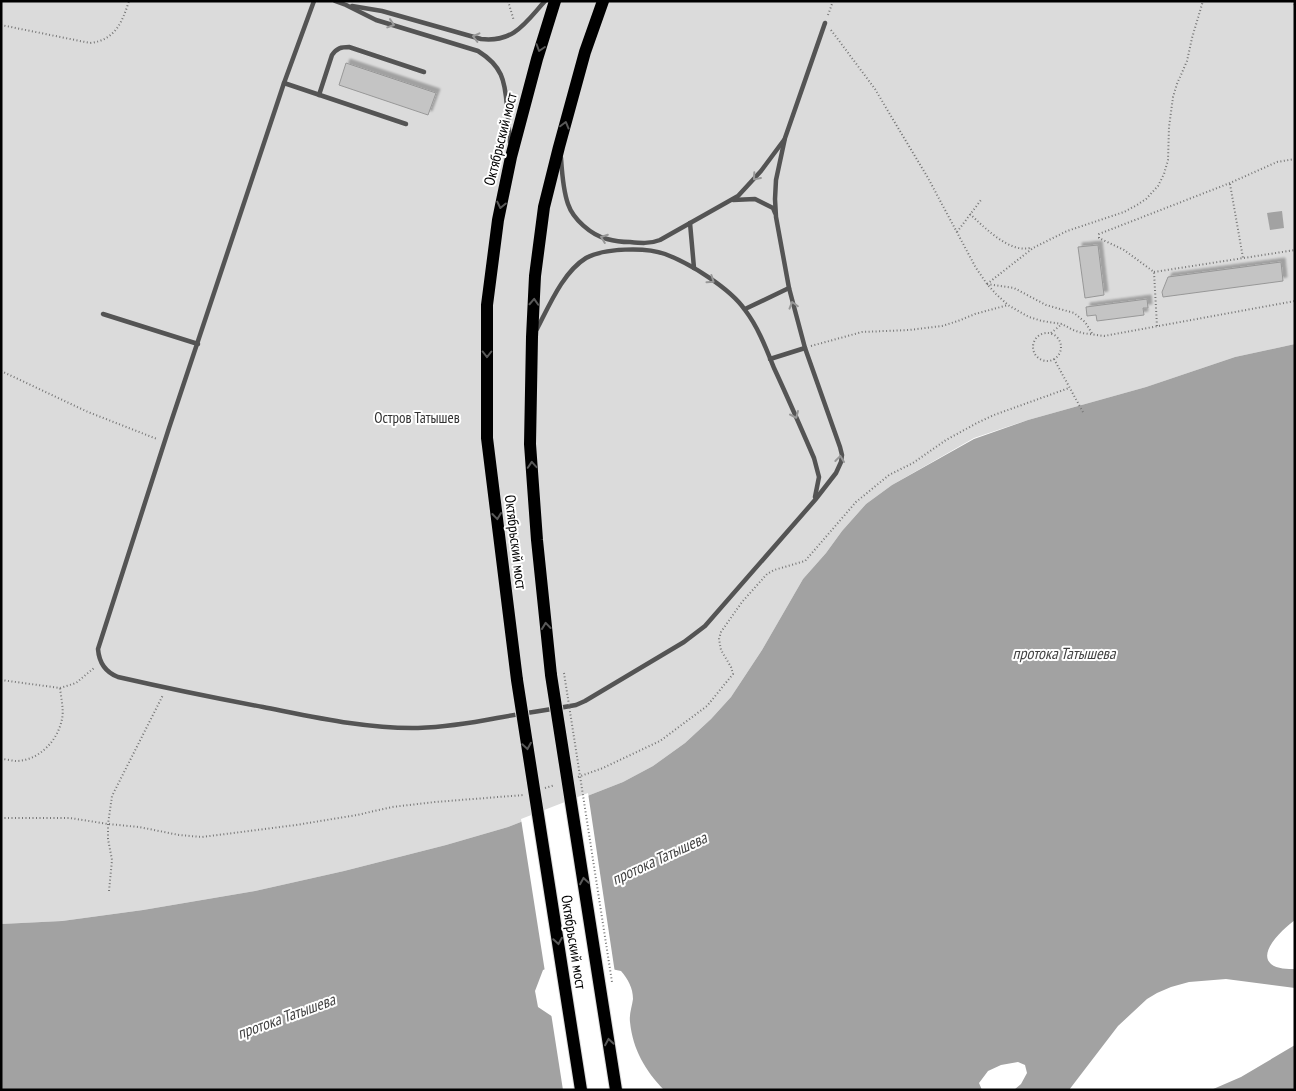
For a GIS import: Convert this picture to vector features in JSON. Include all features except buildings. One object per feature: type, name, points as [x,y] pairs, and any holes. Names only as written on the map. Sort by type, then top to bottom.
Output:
[{"type":"main road","name":"Октябрьский мост","points":[[555,1],[537,58],[511,157],[498,220],[487,305],[487,438],[517,680],[581,1090]]},
{"type":"main road","name":"Октябрьский мост","points":[[602,1],[585,52],[544,207],[535,276],[530,444],[538,540],[616,1090]]},
{"type":"lane","points":[[314,1],[284,83],[164,442],[98,649],[100,662],[108,672],[118,677],[324,719],[377,727],[398,728],[438,727],[480,722],[576,705],[585,701],[684,642],[712,620],[838,469],[842,455],[805,348],[789,288],[776,217],[775,199],[776,180],[785,138],[825,22]]},
{"type":"lane","points":[[335,1],[376,20],[478,51],[490,60],[499,71],[506,86],[511,157]]},
{"type":"lane","points":[[346,5],[382,11],[489,40],[513,34],[545,1]]},
{"type":"lane","points":[[319,95],[332,55],[336,49],[342,47],[349,47],[424,72]]},
{"type":"lane","points":[[284,83],[406,124]]},
{"type":"lane","points":[[559,147],[565,196],[568,205],[582,224],[598,236],[612,240],[641,243],[660,240],[732,200],[761,171],[785,138]]},
{"type":"lane","points":[[732,200],[755,199],[773,208],[776,217]]},
{"type":"lane","points":[[690,223],[694,268]]},
{"type":"lane","points":[[532,337],[566,278],[587,257],[620,249],[646,251],[664,254],[694,268],[733,297],[745,309],[758,332],[814,458],[819,483],[814,500]]},
{"type":"lane","points":[[745,309],[789,288]]},
{"type":"lane","points":[[103,314],[198,344]]},
{"type":"lane","points":[[770,359],[805,348]]},
{"type":"path","points":[[1,25],[90,44],[107,38],[113,33],[122,22],[129,1]]},
{"type":"path","points":[[508,1],[516,26]]},
{"type":"path","points":[[833,1],[825,22],[875,89],[928,178],[986,284],[1008,304],[1029,317],[1062,324],[1078,332],[1104,336],[1295,301]]},
{"type":"path","points":[[970,214],[995,236],[1010,245],[1024,250],[1067,231],[1124,212],[1146,199],[1158,186],[1164,174],[1168,160],[1169,116],[1173,97],[1187,61],[1203,1]]},
{"type":"path","points":[[1292,1],[1295,5]]},
{"type":"path","points":[[1295,159],[1277,162],[1230,183],[1099,234],[1099,238],[1124,250],[1154,272],[1295,250]]},
{"type":"path","points":[[1230,183],[1243,258]]},
{"type":"path","points":[[956,232],[981,200]]},
{"type":"path","points":[[986,284],[1032,248]]},
{"type":"path","points":[[1154,272],[1157,326]]},
{"type":"path","points":[[986,284],[1014,288],[1046,305],[1074,313],[1086,322],[1093,335]]},
{"type":"path","points":[[805,348],[862,332],[909,330],[942,326],[1008,304]]},
{"type":"path","points":[[1051,333],[1062,324]]},
{"type":"path","points":[[1051,333],[1060,340],[1061,351],[1054,359],[1043,360],[1034,354],[1034,342],[1040,334],[1051,333]]},
{"type":"path","points":[[1054,359],[1084,414]]},
{"type":"path","points":[[1,371],[88,412],[164,442]]},
{"type":"path","points":[[1,680],[60,688],[76,683],[100,662]]},
{"type":"path","points":[[558,674],[613,983]]},
{"type":"path","points":[[1,759],[17,761],[32,758],[48,747],[56,736],[63,717],[60,688]]},
{"type":"path","points":[[109,891],[112,860],[108,839],[108,824],[112,796],[167,688]]},
{"type":"path","points":[[1,818],[70,818],[108,824]]},
{"type":"green space","name":"Остров Татышев","points":[[1,1],[1295,1],[1295,344],[1235,357],[1146,387],[1028,420],[974,438],[892,485],[866,504],[803,579],[762,650],[731,697],[685,743],[653,766],[623,782],[508,827],[344,871],[255,891],[143,910],[62,921],[1,924]]},
{"type":"water","points":[[1282,211],[1284,228],[1270,230],[1267,213]]},
{"type":"water","name":"протока Татышева","points":[[1295,344],[1295,920],[1274,940],[1267,953],[1268,959],[1273,966],[1295,969],[1295,988],[1226,979],[1189,982],[1157,993],[1147,999],[1118,1026],[1069,1090],[1014,1090],[1021,1084],[1027,1073],[1025,1065],[1018,1062],[1001,1065],[988,1071],[979,1083],[982,1090],[664,1090],[651,1075],[637,1051],[630,1019],[633,995],[630,984],[624,974],[621,971],[568,960],[543,970],[535,991],[538,1007],[562,1023],[580,1090],[1,1090],[1,924],[62,921],[143,910],[255,891],[344,871],[508,827],[623,782],[653,766],[685,743],[731,697],[762,650],[803,579],[866,504],[892,485],[974,439],[1028,420],[1146,387],[1235,357]]},
{"type":"water","points":[[1295,1045],[1295,1090],[1211,1090],[1241,1077]]},
{"type":"pier","points":[[588,793],[615,973],[568,963],[545,972],[521,819]]},
{"type":"pier","points":[[551,1013],[564,1022],[576,1043],[582,1090],[563,1090]]}]
